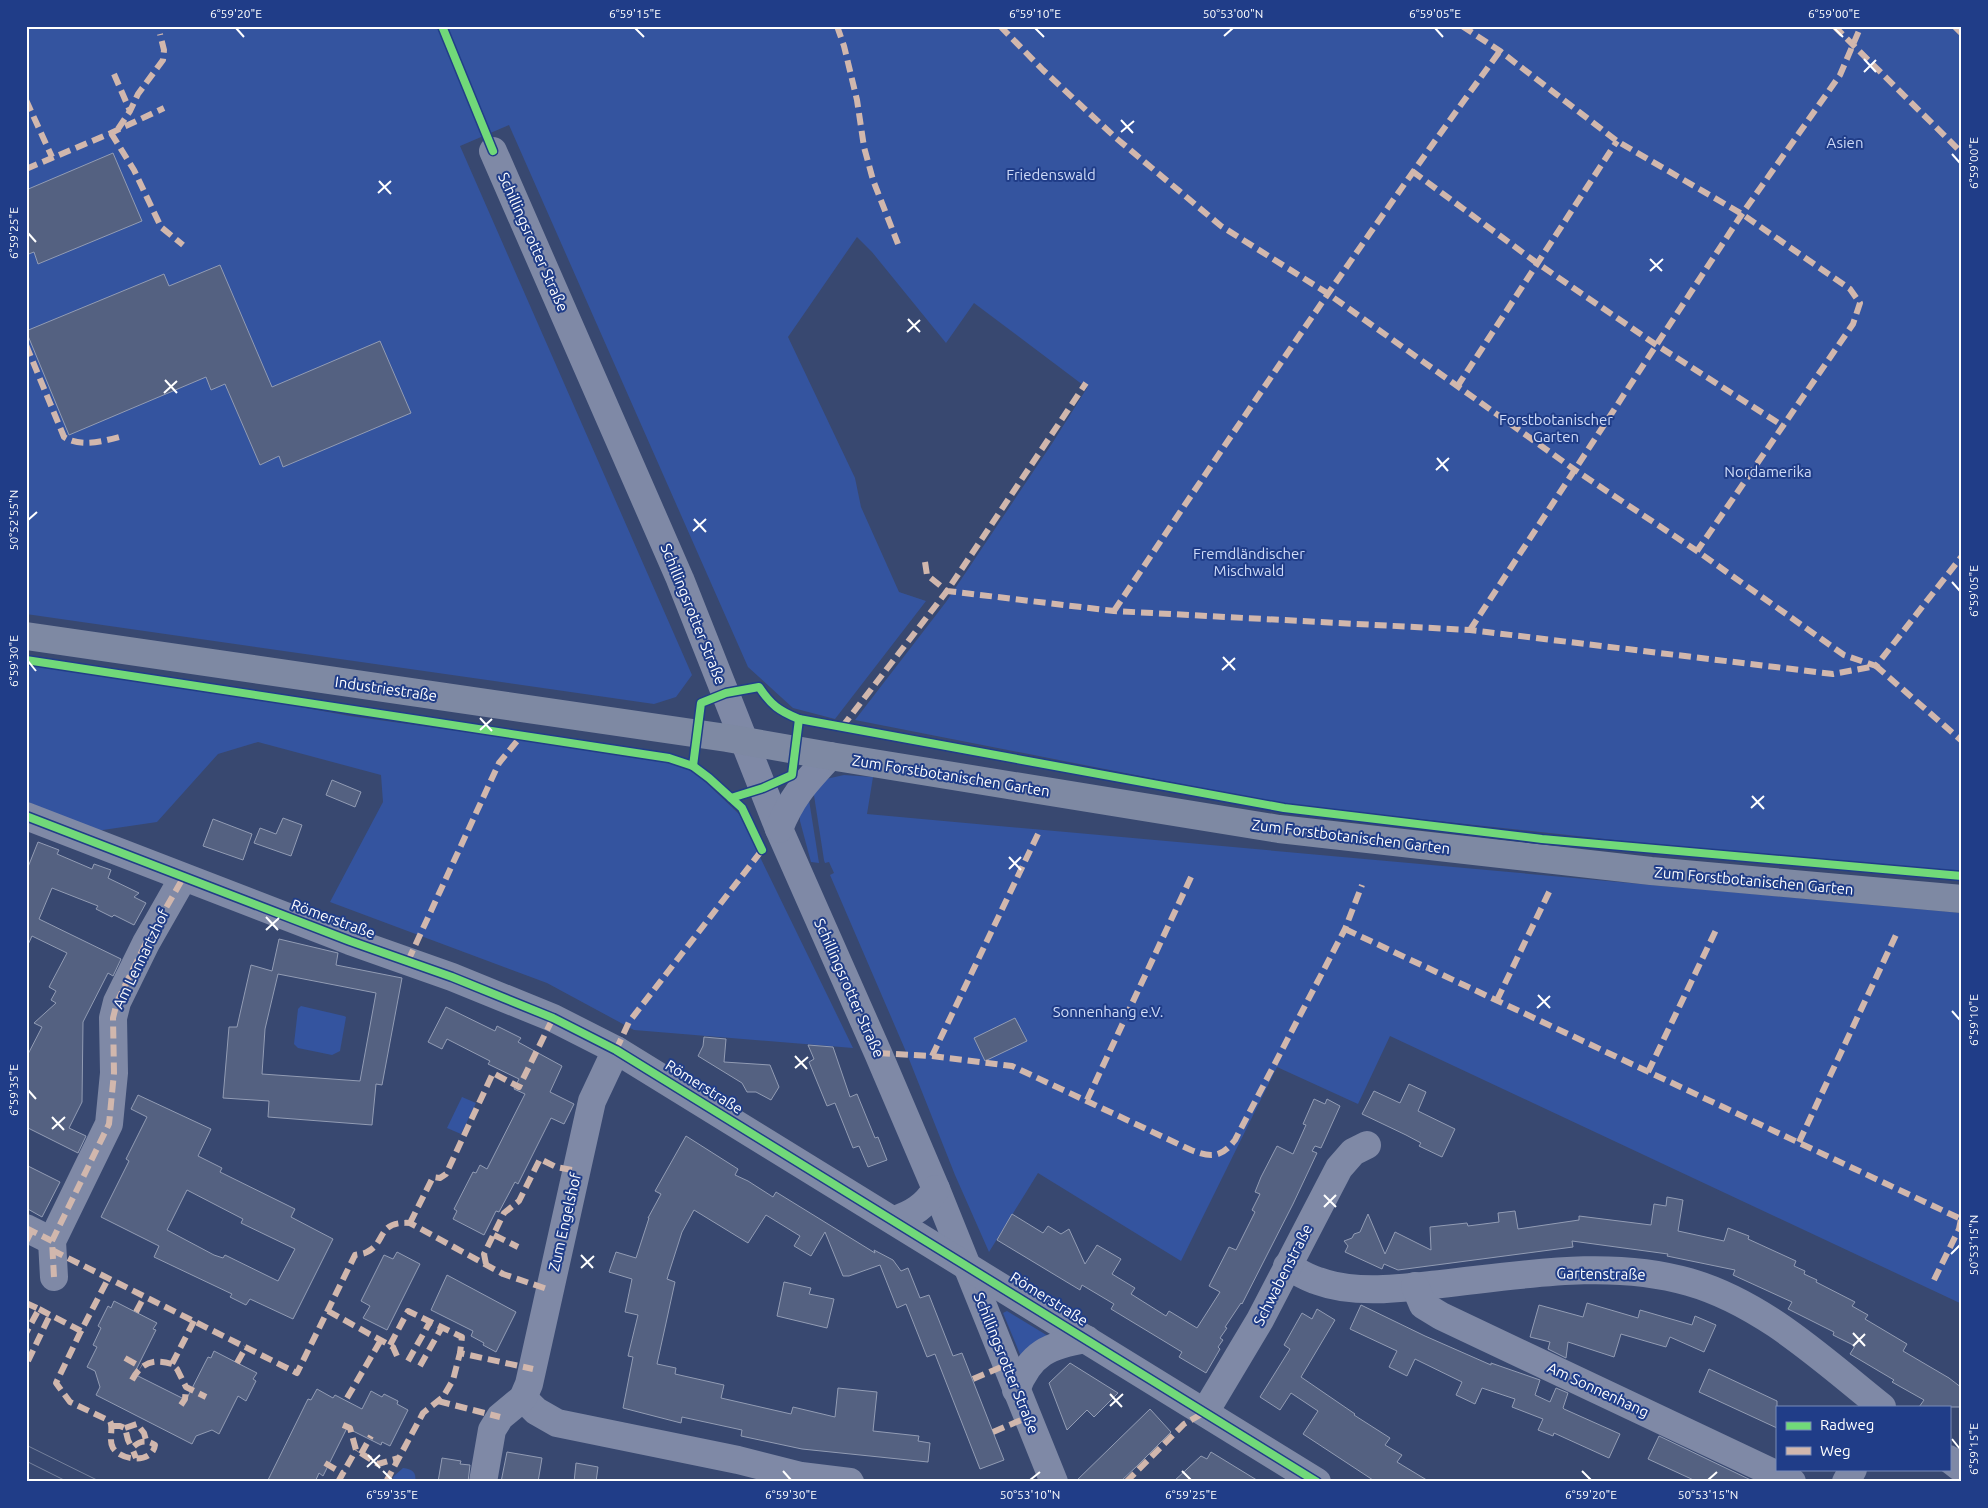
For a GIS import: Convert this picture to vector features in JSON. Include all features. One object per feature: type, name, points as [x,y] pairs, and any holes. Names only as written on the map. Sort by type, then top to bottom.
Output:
[{"type":"main road","name":"Industriestraße","points":[[26,636],[745,740]]},
{"type":"main road","name":"Zum Forstbotanischen Garten","points":[[745,740],[830,756],[1279,829],[1651,871],[1962,899]]},
{"type":"street","name":"Schillingsrotter Straße","points":[[493,151],[680,579],[779,829],[936,1189],[1054,1482]]},
{"type":"street","points":[[779,829],[788,807],[799,790],[830,756]]},
{"type":"street","name":"Römerstraße","points":[[26,816],[183,878],[452,977],[553,1018],[616,1050],[1317,1482]]},
{"type":"street","name":"Am Lennartzhof","points":[[54,1277],[52,1241],[109,1124],[114,1074],[113,1018],[117,1002],[146,943],[183,878]]},
{"type":"street","name":"Zum Engelshof","points":[[483,1482],[492,1430],[500,1418],[523,1398],[530,1384],[592,1101],[616,1050]]},
{"type":"street","name":"Schwabenstraße","points":[[1205,1412],[1260,1320],[1339,1168],[1353,1152],[1367,1145]]},
{"type":"street","points":[[894,1220],[910,1215],[921,1208],[936,1189]]},
{"type":"street","points":[[26,1228],[52,1241]]},
{"type":"street","name":"Gartenstraße","points":[[1287,1266],[1318,1282],[1366,1289],[1574,1270],[1630,1272],[1665,1276],[1719,1293],[1750,1308],[1816,1355],[1881,1406]]},
{"type":"street","name":"Am Sonnenhang","points":[[1415,1286],[1423,1305],[1441,1316],[1792,1482]]},
{"type":"street","points":[[1016,1390],[1022,1375],[1046,1350],[1056,1344],[1086,1339]]},
{"type":"street","points":[[523,1398],[536,1411],[557,1423],[731,1459],[801,1476],[850,1482]]},
{"type":"street","points":[[1950,1460],[1962,1468]]},
{"type":"street","points":[[1846,1482],[1852,1470]]},
{"type":"green space","points":[[26,26],[1962,26],[1962,871],[1651,844],[1288,805],[855,720],[946,602],[1087,388],[974,303],[946,343],[872,252],[857,237],[788,337],[855,478],[861,507],[899,592],[926,601],[835,719],[793,708],[748,667],[509,125],[460,146],[692,675],[676,697],[654,704],[26,614]]},
{"type":"green space","points":[[26,662],[157,681],[350,716],[671,760],[698,775],[739,814],[853,1048],[634,1030],[547,983],[330,902],[383,802],[381,775],[258,742],[218,754],[157,822],[96,831],[26,803]]},
{"type":"green space","name":"Sonnenhang e.V.","points":[[844,775],[873,777],[867,814],[1962,913],[1962,1304],[1390,1036],[1358,1104],[1277,1067],[1181,1261],[1038,1173],[989,1252],[830,875],[834,873],[829,862],[825,863],[824,860],[813,789],[826,779]]},
{"type":"green space","points":[[809,800],[819,863],[811,862],[800,821],[800,809]]},
{"type":"green space","points":[[301,1006],[346,1017],[340,1051],[332,1055],[298,1048],[294,1044],[298,1009]]},
{"type":"green space","points":[[462,1097],[476,1103],[461,1134],[447,1128]]},
{"type":"green space","points":[[1007,1311],[1048,1336],[1022,1359],[1003,1313]]},
{"type":"green space","points":[[403,1468],[413,1472],[415,1482],[391,1482],[394,1476]]},
{"type":"building","points":[[113,153],[142,221],[38,264],[34,252],[26,255],[26,190]]},
{"type":"building","points":[[220,265],[272,387],[380,341],[411,413],[283,467],[279,456],[260,465],[225,384],[211,390],[206,377],[69,435],[26,331],[164,274],[169,286]]},
{"type":"building","points":[[332,780],[361,792],[355,807],[326,795]]},
{"type":"building","points":[[283,818],[302,825],[291,856],[254,843],[260,828],[276,834]]},
{"type":"building","points":[[213,819],[252,834],[243,860],[203,846]]},
{"type":"building","points":[[38,842],[59,850],[57,854],[92,869],[94,864],[111,870],[108,878],[139,893],[134,897],[146,903],[134,925],[96,909],[98,906],[52,888],[39,919],[121,959],[113,976],[108,973],[83,1022],[82,1102],[69,1128],[86,1136],[78,1153],[26,1127],[26,1058],[42,1027],[34,1023],[56,1003],[51,1000],[56,991],[49,987],[67,953],[32,936],[26,949],[26,872]]},
{"type":"building","points":[[279,939],[338,953],[336,965],[402,978],[382,1085],[376,1084],[372,1125],[268,1117],[269,1101],[223,1098],[229,1027],[237,1027],[251,965],[272,971]],"holes":[[[278,974],[376,993],[360,1081],[262,1074],[265,1029]]]},
{"type":"building","points":[[446,1007],[495,1031],[497,1026],[521,1038],[518,1042],[562,1066],[550,1092],[574,1104],[564,1124],[551,1118],[518,1184],[515,1182],[499,1212],[496,1211],[484,1235],[453,1219],[457,1211],[454,1209],[473,1172],[476,1173],[480,1165],[487,1169],[525,1094],[514,1089],[519,1079],[488,1064],[490,1061],[447,1039],[442,1049],[428,1042]]},
{"type":"building","points":[[1015,1018],[1027,1041],[985,1061],[974,1038]]},
{"type":"building","points":[[704,1037],[726,1039],[724,1062],[770,1065],[779,1087],[771,1100],[756,1092],[747,1092],[742,1083],[698,1056],[703,1046]]},
{"type":"building","points":[[808,1045],[833,1047],[850,1097],[857,1094],[875,1138],[878,1137],[887,1160],[868,1167],[859,1146],[853,1148],[835,1103],[827,1106],[809,1062],[814,1059]]},
{"type":"building","points":[[1409,1084],[1426,1092],[1418,1111],[1455,1129],[1442,1157],[1419,1146],[1421,1143],[1362,1114],[1374,1091],[1400,1103]]},
{"type":"building","points":[[138,1095],[211,1129],[198,1156],[222,1168],[220,1172],[295,1209],[291,1217],[333,1239],[293,1319],[250,1299],[246,1305],[230,1297],[232,1294],[154,1257],[159,1246],[101,1217],[129,1161],[126,1159],[147,1117],[131,1109]],"holes":[[[187,1190],[243,1219],[241,1223],[295,1249],[278,1281],[225,1255],[223,1258],[214,1255],[167,1230]]]},
{"type":"building","points":[[1314,1099],[1325,1104],[1327,1099],[1340,1106],[1321,1148],[1315,1146],[1312,1151],[1317,1153],[1293,1204],[1242,1304],[1225,1327],[1227,1328],[1220,1338],[1223,1340],[1218,1347],[1220,1349],[1206,1373],[1179,1357],[1182,1352],[1111,1309],[1114,1304],[1082,1285],[1080,1290],[997,1240],[1012,1214],[1043,1233],[1048,1226],[1061,1234],[1069,1229],[1085,1264],[1097,1245],[1121,1259],[1112,1274],[1135,1288],[1131,1294],[1166,1316],[1169,1311],[1197,1328],[1220,1292],[1209,1286],[1229,1247],[1236,1250],[1255,1212],[1252,1210],[1260,1194],[1255,1192],[1261,1177],[1277,1146],[1293,1154],[1306,1125],[1303,1124]]},
{"type":"building","points":[[686,1136],[738,1169],[735,1175],[773,1197],[776,1192],[875,1253],[874,1250],[893,1260],[901,1271],[908,1268],[920,1298],[929,1295],[953,1356],[962,1353],[1004,1460],[980,1469],[935,1354],[927,1357],[906,1304],[897,1308],[880,1265],[849,1276],[843,1276],[825,1232],[811,1256],[794,1246],[800,1236],[766,1215],[748,1243],[694,1210],[682,1232],[667,1279],[675,1282],[657,1364],[676,1368],[675,1374],[724,1385],[721,1398],[791,1414],[793,1407],[835,1417],[838,1388],[877,1392],[873,1431],[919,1436],[918,1441],[930,1443],[928,1462],[802,1449],[741,1436],[742,1430],[682,1417],[681,1423],[623,1408],[633,1357],[628,1356],[638,1315],[625,1312],[632,1279],[609,1272],[616,1252],[636,1258],[648,1218],[661,1194],[655,1191]]},
{"type":"building","points":[[26,1165],[60,1182],[42,1217],[26,1208]]},
{"type":"building","points":[[1667,1197],[1683,1200],[1678,1231],[1724,1241],[1728,1228],[1749,1236],[1748,1239],[1796,1261],[1794,1266],[1805,1271],[1804,1274],[1855,1302],[1852,1306],[1868,1315],[1865,1319],[1907,1344],[1903,1351],[1949,1378],[1962,1388],[1962,1407],[1920,1406],[1924,1400],[1892,1382],[1894,1380],[1850,1354],[1855,1346],[1833,1335],[1834,1332],[1788,1309],[1792,1302],[1733,1275],[1735,1270],[1667,1256],[1668,1254],[1572,1241],[1573,1247],[1398,1270],[1384,1264],[1382,1269],[1345,1252],[1348,1246],[1344,1241],[1360,1232],[1368,1214],[1385,1254],[1395,1232],[1431,1250],[1430,1227],[1467,1223],[1468,1226],[1499,1222],[1498,1213],[1515,1211],[1518,1229],[1579,1220],[1579,1216],[1651,1225],[1654,1204],[1666,1206]]},
{"type":"building","points":[[397,1252],[420,1264],[387,1330],[363,1318],[370,1306],[361,1301],[384,1255],[393,1259]]},
{"type":"building","points":[[447,1275],[516,1312],[496,1352],[471,1336],[473,1331],[431,1310]]},
{"type":"building","points":[[784,1282],[811,1288],[809,1294],[834,1299],[827,1328],[777,1316]]},
{"type":"building","points":[[114,1301],[157,1323],[153,1329],[156,1330],[134,1374],[186,1400],[208,1357],[211,1358],[214,1351],[257,1373],[253,1379],[256,1381],[246,1401],[238,1396],[219,1434],[212,1430],[196,1436],[192,1444],[96,1395],[100,1387],[95,1371],[87,1367],[97,1347],[93,1345],[101,1328],[98,1326],[108,1306],[111,1308]]},
{"type":"building","points":[[1587,1303],[1638,1318],[1640,1310],[1692,1325],[1695,1316],[1716,1325],[1704,1352],[1670,1337],[1666,1347],[1621,1334],[1614,1357],[1568,1342],[1566,1358],[1548,1349],[1550,1342],[1530,1337],[1539,1305],[1583,1317]]},
{"type":"building","points":[[1361,1305],[1491,1365],[1491,1363],[1540,1380],[1535,1395],[1550,1402],[1556,1388],[1568,1393],[1564,1409],[1620,1434],[1609,1458],[1554,1433],[1553,1436],[1538,1430],[1543,1419],[1512,1407],[1515,1399],[1482,1388],[1475,1404],[1456,1395],[1462,1382],[1415,1359],[1407,1376],[1389,1367],[1397,1351],[1350,1329]]},
{"type":"building","points":[[1317,1309],[1335,1320],[1301,1377],[1390,1438],[1385,1445],[1402,1455],[1397,1462],[1430,1482],[1376,1482],[1303,1434],[1318,1411],[1291,1393],[1280,1410],[1260,1397],[1290,1349],[1284,1345],[1302,1313],[1312,1319]]},
{"type":"building","points":[[1070,1363],[1118,1393],[1094,1417],[1087,1410],[1067,1430],[1049,1383]]},
{"type":"building","points":[[1709,1369],[1777,1401],[1776,1428],[1699,1392]]},
{"type":"building","points":[[317,1389],[333,1398],[335,1395],[362,1409],[371,1391],[382,1397],[384,1394],[398,1401],[397,1404],[408,1410],[390,1446],[382,1442],[381,1445],[347,1428],[323,1476],[319,1473],[315,1482],[267,1482],[308,1399],[311,1400]]},
{"type":"building","points":[[1150,1409],[1171,1432],[1137,1466],[1120,1482],[1075,1482]]},
{"type":"building","points":[[1659,1436],[1755,1482],[1698,1482],[1648,1459]]},
{"type":"building","points":[[507,1452],[542,1458],[538,1482],[501,1482]]},
{"type":"building","points":[[1211,1452],[1260,1482],[1173,1482],[1201,1456],[1207,1459]]},
{"type":"building","points":[[442,1458],[461,1461],[460,1464],[470,1465],[468,1482],[438,1482]]},
{"type":"building","points":[[576,1463],[598,1467],[596,1482],[574,1482]]},
{"type":"tram line","points":[[26,1445],[101,1482]]},
{"type":"tram line","points":[[26,1461],[68,1482]]},
{"type":"marked path","points":[[837,26],[844,46],[857,100],[864,147],[873,180],[898,244]]},
{"type":"marked path","points":[[1000,26],[1043,70],[1116,138],[1221,226],[1327,293],[1575,470],[1697,551],[1844,655],[1876,666],[1962,556]]},
{"type":"marked path","points":[[1462,26],[1500,51],[1617,141],[1742,214],[1850,289],[1860,303],[1853,324],[1697,551]]},
{"type":"marked path","points":[[1834,26],[1962,153]]},
{"type":"marked path","points":[[1470,630],[1742,214],[1840,75],[1861,26]]},
{"type":"marked path","points":[[1954,26],[1962,34]]},
{"type":"marked path","points":[[118,129],[138,94],[163,60],[164,50],[160,34]]},
{"type":"marked path","points":[[1114,611],[1352,259],[1500,51]]},
{"type":"marked path","points":[[114,74],[130,111]]},
{"type":"marked path","points":[[26,100],[52,157]]},
{"type":"marked path","points":[[26,169],[164,108]]},
{"type":"marked path","points":[[111,133],[134,170],[161,227],[183,245]]},
{"type":"marked path","points":[[1457,387],[1617,141]]},
{"type":"marked path","points":[[1412,171],[1537,263],[1655,344],[1783,426]]},
{"type":"marked path","points":[[26,345],[64,437],[85,443],[123,436]]},
{"type":"marked path","points":[[842,727],[947,591],[1086,383]]},
{"type":"marked path","points":[[925,562],[927,575],[947,591],[1114,611],[1470,630],[1833,674],[1876,666],[1962,741]]},
{"type":"marked path","points":[[408,961],[499,763],[522,735]]},
{"type":"marked path","points":[[932,1056],[1038,834]]},
{"type":"marked path","points":[[616,1050],[629,1022],[762,850],[760,846]]},
{"type":"marked path","points":[[1087,1100],[1192,875]]},
{"type":"marked path","points":[[54,1277],[52,1241],[109,1124],[114,1073],[113,1018],[117,1002],[146,943],[183,878]]},
{"type":"marked path","points":[[878,1053],[932,1056],[1012,1066],[1191,1150],[1215,1155],[1225,1150],[1235,1140],[1345,929],[1362,885]]},
{"type":"marked path","points":[[1497,1000],[1551,888]]},
{"type":"marked path","points":[[1648,1072],[1717,928]]},
{"type":"marked path","points":[[1345,929],[1961,1219],[1962,1215]]},
{"type":"marked path","points":[[1799,1142],[1896,935]]},
{"type":"marked path","points":[[410,1223],[433,1177],[440,1178],[446,1174],[493,1073],[519,1087],[553,1018]]},
{"type":"marked path","points":[[486,1264],[484,1254],[504,1213],[519,1201],[540,1159],[556,1167],[577,1171]]},
{"type":"marked path","points":[[1934,1280],[1959,1229],[1961,1219]]},
{"type":"marked path","points":[[52,1250],[297,1373],[355,1255],[366,1253],[373,1248],[383,1233],[392,1225],[410,1223],[503,1274],[550,1290]]},
{"type":"marked path","points":[[26,1228],[52,1241]]},
{"type":"marked path","points":[[26,1242],[32,1230]]},
{"type":"marked path","points":[[494,1235],[518,1247]]},
{"type":"marked path","points":[[39,1309],[81,1331],[108,1279]]},
{"type":"marked path","points":[[136,1312],[144,1297]]},
{"type":"marked path","points":[[26,1303],[39,1309],[26,1333]]},
{"type":"marked path","points":[[328,1311],[393,1347],[397,1356]]},
{"type":"marked path","points":[[390,1345],[408,1311],[462,1337],[460,1353]]},
{"type":"marked path","points":[[28,1361],[50,1315]]},
{"type":"marked path","points":[[194,1321],[172,1364],[177,1369],[186,1387],[206,1397]]},
{"type":"marked path","points":[[408,1361],[430,1322]]},
{"type":"marked path","points":[[420,1366],[442,1327]]},
{"type":"marked path","points":[[81,1331],[56,1383],[70,1402],[110,1421],[112,1445],[117,1453],[130,1458],[137,1458],[143,1458],[153,1451],[155,1445],[146,1441],[137,1444],[132,1448],[136,1458]]},
{"type":"marked path","points":[[347,1398],[381,1340]]},
{"type":"marked path","points":[[237,1363],[246,1347]]},
{"type":"marked path","points":[[386,1482],[423,1413],[443,1397],[453,1380],[460,1353],[533,1369]]},
{"type":"marked path","points":[[125,1358],[141,1367]]},
{"type":"marked path","points":[[132,1380],[139,1369],[148,1363],[165,1362],[172,1364]]},
{"type":"marked path","points":[[973,1379],[1006,1365]]},
{"type":"marked path","points":[[181,1405],[185,1399],[186,1387]]},
{"type":"marked path","points":[[438,1401],[500,1417]]},
{"type":"marked path","points":[[1126,1482],[1184,1424],[1205,1412]]},
{"type":"marked path","points":[[993,1432],[1028,1417]]},
{"type":"marked path","points":[[125,1428],[137,1424],[144,1433],[146,1440]]},
{"type":"marked path","points":[[343,1425],[350,1428],[356,1450],[378,1464],[399,1458]]},
{"type":"marked path","points":[[112,1426],[125,1428],[132,1448]]},
{"type":"marked path","points":[[361,1454],[371,1436]]},
{"type":"marked path","points":[[338,1482],[356,1450]]},
{"type":"marked path","points":[[325,1463],[342,1473]]},
{"type":"cycle path","points":[[442,26],[493,151]]},
{"type":"cycle path","points":[[26,660],[669,758],[693,766],[742,808],[762,850]]},
{"type":"cycle path","points":[[693,766],[701,703],[726,693],[759,687],[776,707],[799,719],[1284,808],[1542,839],[1962,876]]},
{"type":"cycle path","points":[[731,798],[763,788],[792,775],[799,719]]},
{"type":"cycle path","points":[[26,816],[350,941],[452,977],[553,1018],[616,1050],[1317,1482]]},
{"type":"park label","name":"Asien","points":[[1845,143]]},
{"type":"park label","name":"Friedenswald","points":[[1051,175]]},
{"type":"park label","name":"Forstbotanischer Garten","points":[[1556,428]]},
{"type":"park label","name":"Nordamerika","points":[[1768,472]]},
{"type":"park label","name":"Fremdländischer Mischwald","points":[[1249,562]]}]
